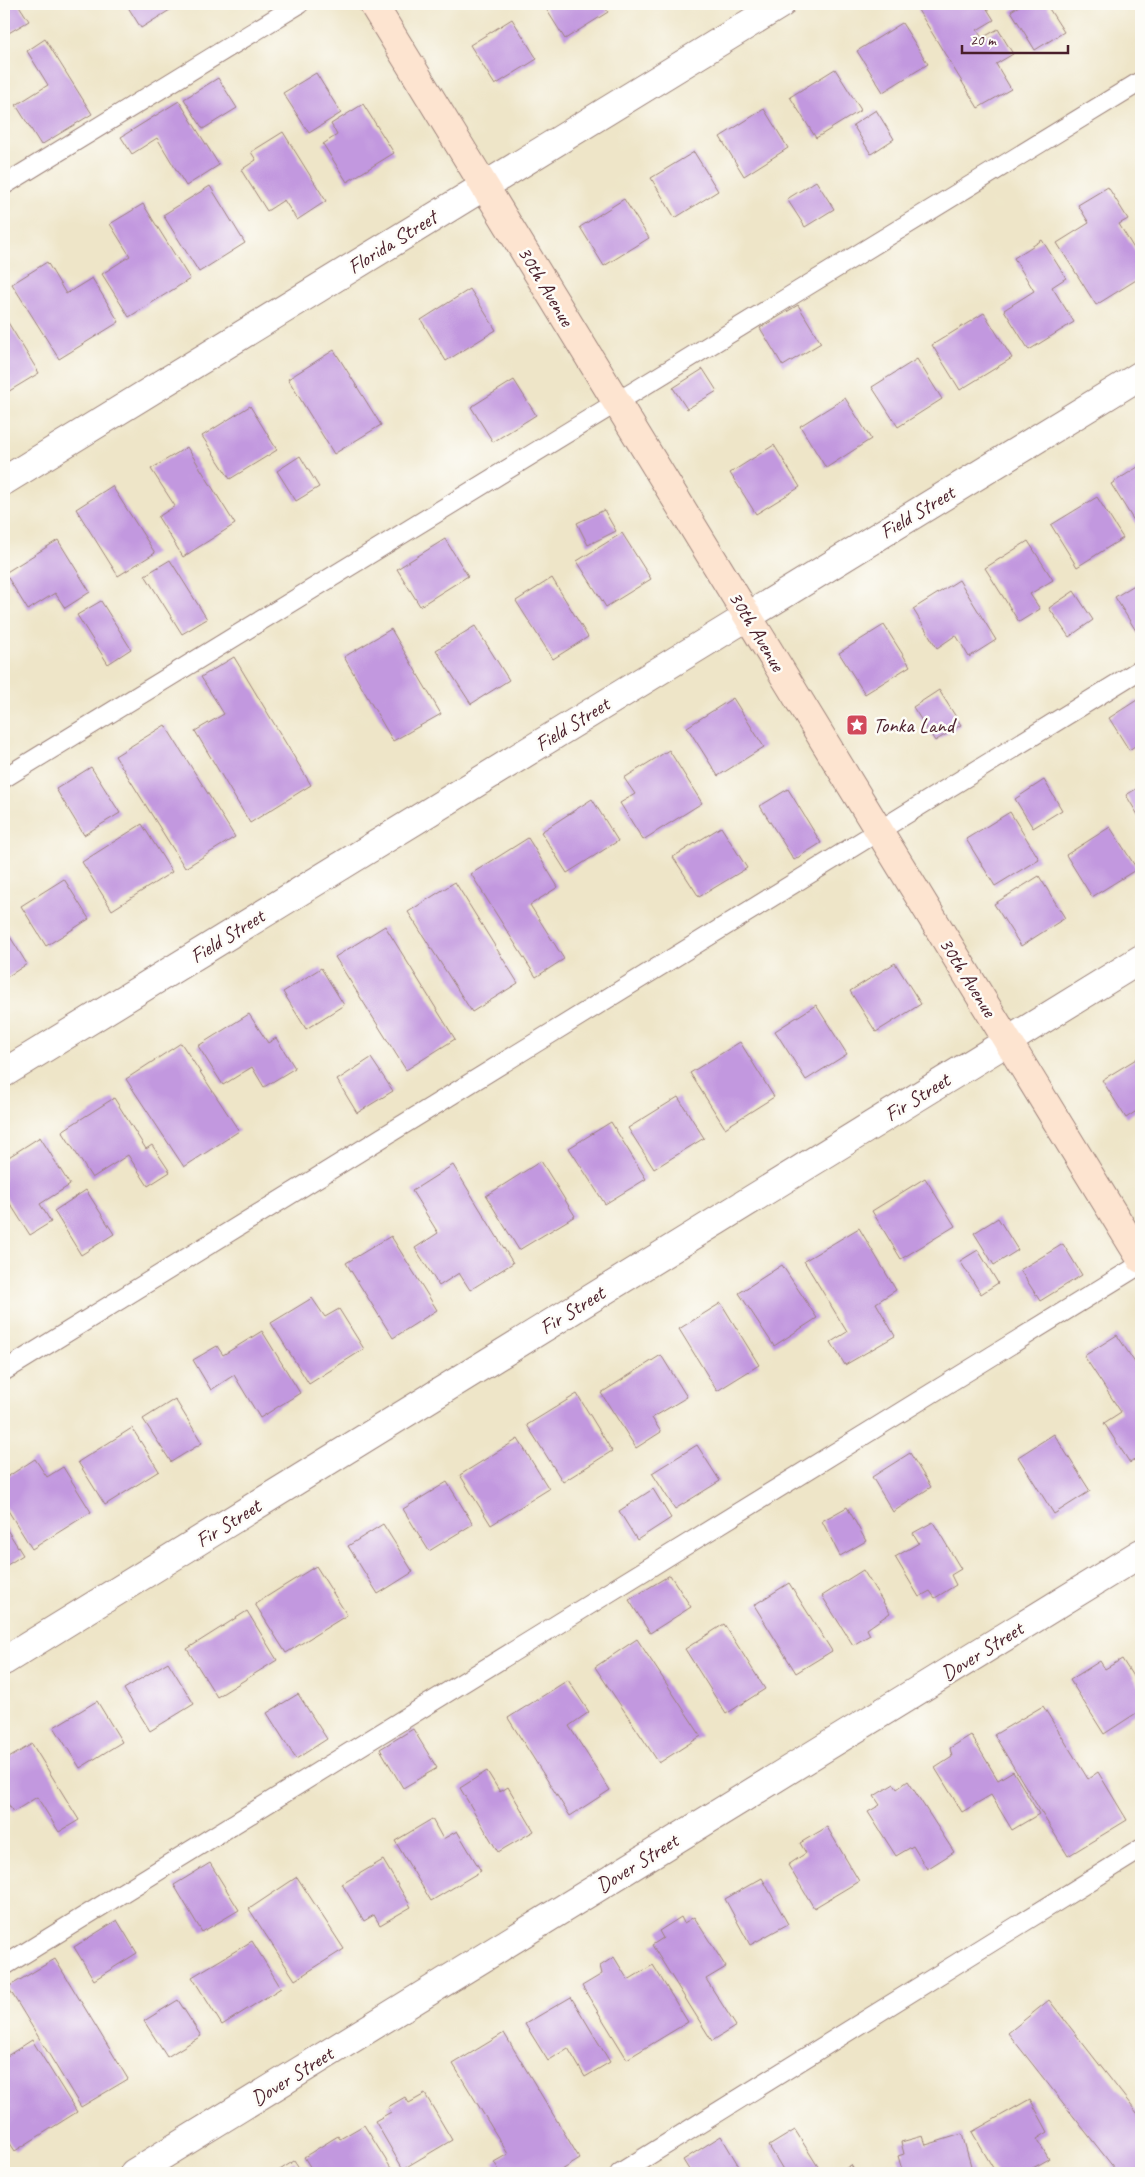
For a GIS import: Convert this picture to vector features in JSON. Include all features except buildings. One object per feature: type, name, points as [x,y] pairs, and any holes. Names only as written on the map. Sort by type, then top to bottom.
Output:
[{"type":"street","name":"30th Avenue","points":[[373,4],[1141,1259]]},
{"type":"street","name":"Florida Street","points":[[4,482],[781,4]]},
{"type":"street","name":"Field Street","points":[[4,1074],[1141,375]]},
{"type":"street","name":"Fir Street","points":[[4,1661],[1141,959]]},
{"type":"street","name":"Dover Street","points":[[134,2173],[1141,1554]]},
{"type":"lane","points":[[4,184],[299,4]]},
{"type":"lane","points":[[4,778],[1141,81]]},
{"type":"lane","points":[[4,1371],[1141,669]]},
{"type":"lane","points":[[4,1966],[1141,1264]]},
{"type":"lane","points":[[620,2173],[1141,1849]]},
{"type":"place","name":"Tonka Land","points":[[857,725]]}]
